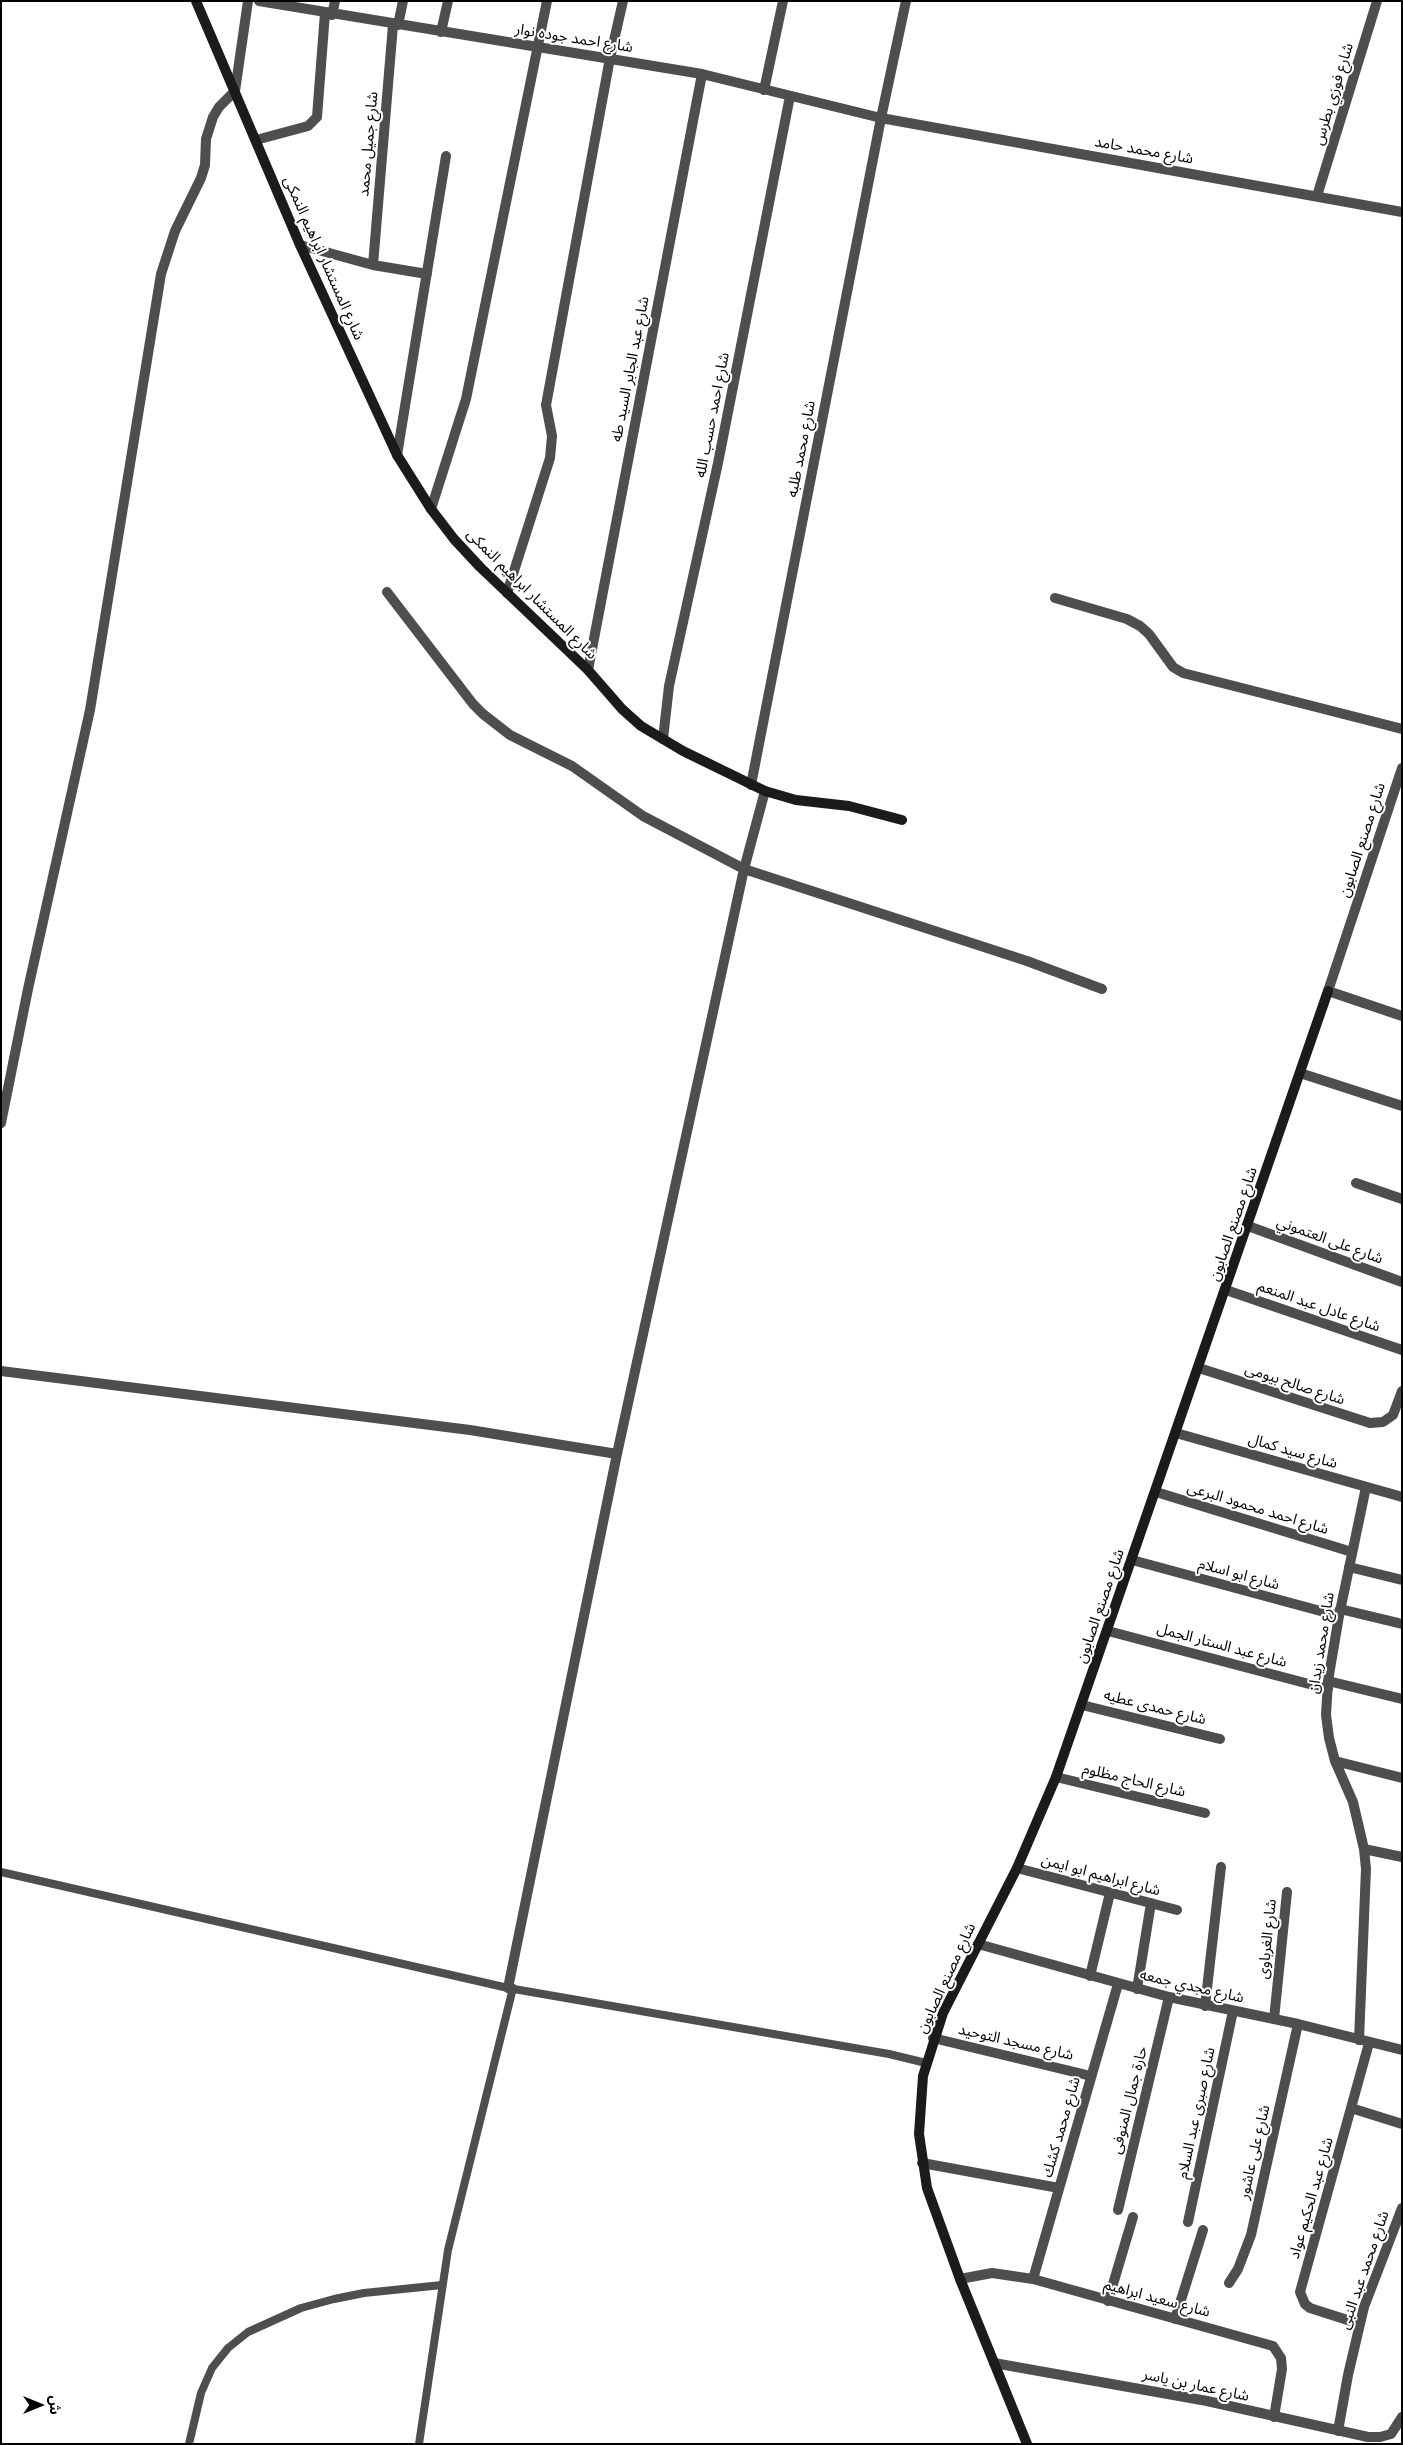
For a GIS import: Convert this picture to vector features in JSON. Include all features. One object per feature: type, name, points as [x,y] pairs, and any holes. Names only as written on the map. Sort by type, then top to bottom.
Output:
[{"type":"street","name":"شارع المستشار ابراهيم النمكى","points":[[196,1],[300,245],[396,455],[431,509],[480,567],[588,670],[622,710],[664,740],[765,791],[796,800],[849,806],[902,820]]},
{"type":"street","points":[[1,1123],[28,989],[90,710],[161,274],[175,231],[201,178],[205,165],[206,139],[213,117],[219,107],[235,91],[248,1]]},
{"type":"street","name":"شارع احمد جوده نوار","points":[[260,1],[395,25],[702,74],[881,118]]},
{"type":"street","points":[[256,140],[308,126],[317,117],[329,14],[335,1]]},
{"type":"street","name":"شارع جميل محمد","points":[[373,265],[395,25],[403,1]]},
{"type":"street","points":[[441,32],[448,1]]},
{"type":"street","points":[[431,509],[466,399],[536,46],[547,1]]},
{"type":"street","points":[[507,593],[550,458],[552,436],[546,405],[610,58],[623,1]]},
{"type":"street","points":[[764,90],[783,1]]},
{"type":"street","name":"شارع محمد طلبه","points":[[751,785],[881,118],[906,1]]},
{"type":"street","name":"شارع فوزي بطرس","points":[[1317,196],[1377,1]]},
{"type":"street","name":"شارع عبد الجابر السيد طه","points":[[588,670],[702,74]]},
{"type":"street","name":"شارع احمد حسب الله","points":[[664,740],[669,686],[718,463],[790,96]]},
{"type":"street","name":"شارع محمد حامد","points":[[881,118],[1402,212]]},
{"type":"street","points":[[396,455],[446,156]]},
{"type":"street","points":[[300,245],[373,265],[427,274]]},
{"type":"street","points":[[387,592],[473,704],[494,724],[528,746],[572,766],[643,816],[744,869],[1027,960],[1102,989]]},
{"type":"street","points":[[1055,598],[1127,619],[1140,626],[1149,634],[1173,667],[1182,673],[1402,729]]},
{"type":"street","name":"شارع مصنع الصابون","points":[[1027,2444],[960,2279],[927,2188],[922,2163],[919,2105],[926,2063],[942,2014],[1017,1868],[1056,1777],[1327,996],[1402,768]]},
{"type":"street","points":[[511,1988],[617,1454],[744,869],[765,791]]},
{"type":"street","points":[[1327,996],[1402,1016]]},
{"type":"street","points":[[1300,1073],[1402,1106]]},
{"type":"street","points":[[1356,1183],[1402,1199]]},
{"type":"street","name":"شارع على العتموني","points":[[1248,1226],[1402,1282]]},
{"type":"street","name":"شارع عادل عبد المنعم","points":[[1226,1290],[1402,1350]]},
{"type":"street","name":"شارع صالح بيومى","points":[[1199,1368],[1370,1423],[1383,1422],[1393,1415],[1402,1391]]},
{"type":"street","points":[[1,1371],[470,1430],[617,1454]]},
{"type":"street","name":"شارع سيد كمال","points":[[1176,1433],[1402,1497]]},
{"type":"street","name":"شارع محمد زيدان","points":[[1358,2040],[1365,1882],[1364,1849],[1353,1802],[1335,1761],[1329,1738],[1326,1714],[1328,1685],[1339,1612],[1366,1487]]},
{"type":"street","name":"شارع احمد محمود البرعى","points":[[1156,1492],[1352,1552]]},
{"type":"street","name":"شارع ابو اسلام","points":[[1132,1560],[1339,1612],[1402,1624]]},
{"type":"street","points":[[1349,1567],[1402,1580]]},
{"type":"street","name":"شارع عبد الستار الجمل","points":[[1108,1631],[1328,1685],[1402,1699]]},
{"type":"street","name":"شارع حمدى عطيه","points":[[1082,1705],[1220,1739]]},
{"type":"street","points":[[1335,1761],[1402,1778]]},
{"type":"street","name":"شارع الحاج مظلوم","points":[[1056,1777],[1205,1813]]},
{"type":"street","points":[[1364,1849],[1402,1857]]},
{"type":"street","points":[[1205,2006],[1221,1867]]},
{"type":"street","name":"شارع ابراهيم ابو ايمن","points":[[1017,1868],[1177,1910]]},
{"type":"street","points":[[1090,1976],[1110,1892]]},
{"type":"street","name":"شارع الغرباوى","points":[[1274,2020],[1287,1892]]},
{"type":"street","points":[[1137,1989],[1151,1903]]},
{"type":"street","name":"شارع مجدي جمعه","points":[[978,1944],[1137,1989],[1205,2006],[1298,2024],[1402,2050]]},
{"type":"street","name":"شارع محمد كشك","points":[[1033,2278],[1118,1984]]},
{"type":"street","name":"حارة جمال المنوفى","points":[[1118,2210],[1169,1997]]},
{"type":"street","name":"شارع صبرى عبد السلام","points":[[1188,2222],[1234,2011]]},
{"type":"street","name":"شارع على عاشور","points":[[1229,2283],[1238,2269],[1251,2235],[1298,2024]]},
{"type":"street","name":"شارع مسجد التوحيد","points":[[933,2038],[1091,2076]]},
{"type":"street","name":"شارع عبد الحكيم عواد","points":[[1360,2324],[1310,2308],[1305,2304],[1300,2292],[1369,2043]]},
{"type":"street","points":[[1351,2108],[1402,2124]]},
{"type":"street","points":[[922,2163],[1059,2188]]},
{"type":"street","name":"شارع محمد عبد النبى","points":[[1338,2431],[1360,2324],[1375,2274],[1402,2208]]},
{"type":"street","points":[[1108,2301],[1133,2218]]},
{"type":"street","points":[[1175,2319],[1203,2230]]},
{"type":"street","name":"شارع سعيد ابراهيم","points":[[960,2279],[992,2273],[1033,2278],[1108,2301],[1267,2344],[1277,2351],[1281,2358],[1282,2369],[1274,2418]]},
{"type":"street","name":"شارع عمار بن ياسر","points":[[994,2363],[1207,2402],[1338,2431],[1368,2440],[1391,2434],[1402,2417]]},
{"type":"lane","points":[[1,1872],[511,1988],[879,2052],[926,2063]]},
{"type":"lane","points":[[419,2444],[442,2285],[455,2215],[511,1988]]},
{"type":"lane","points":[[189,2444],[201,2394],[212,2368],[228,2348],[248,2332],[301,2308],[334,2299],[364,2293],[442,2285]]}]
